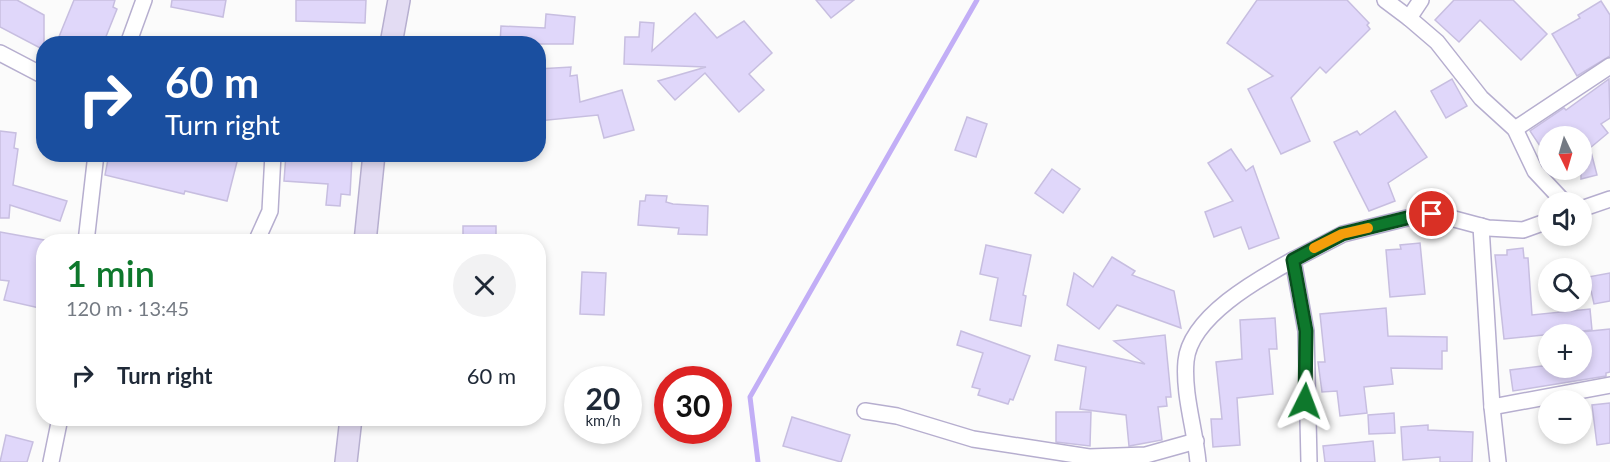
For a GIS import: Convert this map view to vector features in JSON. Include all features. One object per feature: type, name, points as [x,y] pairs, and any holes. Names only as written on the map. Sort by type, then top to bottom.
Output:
[{"type":"street","points":[[131,36],[144,0]]},
{"type":"street","points":[[392,36],[399,0]]},
{"type":"street","points":[[1385,0],[1437,42],[1481,98],[1515,129],[1535,171],[1555,192]]},
{"type":"street","points":[[1409,18],[1421,0]]},
{"type":"street","points":[[0,53],[36,72]]},
{"type":"street","points":[[1515,129],[1610,66]]},
{"type":"street","points":[[87,234],[95,162]]},
{"type":"street","points":[[260,234],[270,211],[273,162]]},
{"type":"street","points":[[366,234],[373,162]]},
{"type":"street","points":[[1592,205],[1610,199]]},
{"type":"street","points":[[1198,462],[1186,384],[1186,359],[1197,330],[1250,284],[1342,234],[1419,215],[1443,216],[1481,226],[1522,230],[1538,224]]},
{"type":"street","points":[[1481,226],[1492,407],[1498,462]]},
{"type":"street","points":[[1293,260],[1306,331],[1305,401],[1309,462]]},
{"type":"street","points":[[1492,407],[1610,385]]},
{"type":"street","points":[[865,411],[897,416],[973,439],[1089,457],[1146,455],[1196,441]]},
{"type":"street","points":[[51,462],[58,426]]},
{"type":"street","points":[[346,462],[350,426]]},
{"type":"building","points":[[0,0],[17,0],[44,15],[44,36],[36,36],[36,46],[0,27]]},
{"type":"building","points":[[74,0],[115,0],[113,7],[117,9],[106,36],[59,36]]},
{"type":"building","points":[[172,0],[226,0],[223,17],[171,7]]},
{"type":"building","points":[[296,0],[366,0],[365,23],[296,21]]},
{"type":"building","points":[[816,0],[854,0],[831,18]]},
{"type":"building","points":[[1257,0],[1347,0],[1369,23],[1367,25],[1370,29],[1326,73],[1320,67],[1291,98],[1310,141],[1281,154],[1248,89],[1273,76],[1227,43]]},
{"type":"building","points":[[1454,0],[1513,0],[1547,34],[1521,60],[1480,20],[1459,42],[1435,20]]},
{"type":"building","points":[[1601,1],[1610,15],[1610,56],[1577,76],[1552,34],[1580,18],[1578,15]]},
{"type":"building","points":[[695,13],[717,38],[744,21],[772,53],[749,74],[764,90],[739,112],[705,73],[675,100],[658,81],[706,67],[624,64],[625,37],[639,37],[640,22],[654,23],[652,51]]},
{"type":"building","points":[[546,14],[575,17],[573,44],[546,44],[546,36],[500,36],[501,26],[545,28]]},
{"type":"building","points":[[571,67],[570,76],[577,75],[580,102],[622,90],[634,130],[604,138],[598,115],[546,120],[546,69]]},
{"type":"building","points":[[1452,79],[1467,106],[1446,118],[1431,91]]},
{"type":"building","points":[[1609,79],[1610,118],[1601,124],[1608,133],[1592,146],[1592,126],[1538,126],[1538,143],[1530,131],[1564,108],[1566,110]]},
{"type":"building","points":[[1395,111],[1427,157],[1388,183],[1395,201],[1369,211],[1334,142],[1357,131],[1360,135]]},
{"type":"building","points":[[967,117],[987,124],[976,157],[955,150]]},
{"type":"building","points":[[0,131],[16,133],[14,148],[18,149],[13,185],[67,201],[60,221],[10,205],[9,218],[0,218]]},
{"type":"building","points":[[1231,149],[1246,171],[1253,166],[1279,238],[1249,249],[1241,227],[1214,237],[1205,212],[1233,201],[1208,163]]},
{"type":"building","points":[[1592,156],[1597,175],[1592,176]]},
{"type":"building","points":[[107,162],[237,162],[227,201],[185,191],[184,194],[105,175]]},
{"type":"building","points":[[285,162],[352,162],[350,195],[341,194],[340,206],[326,205],[328,184],[284,181]]},
{"type":"building","points":[[1052,169],[1080,189],[1063,213],[1035,193]]},
{"type":"building","points":[[646,195],[667,196],[666,202],[673,204],[708,206],[707,235],[678,234],[679,228],[638,225],[640,201],[645,201]]},
{"type":"building","points":[[463,226],[496,226],[496,234],[463,234]]},
{"type":"building","points":[[0,232],[36,239],[36,307],[4,300],[9,281],[0,280]]},
{"type":"building","points":[[1420,243],[1425,294],[1390,297],[1386,250],[1401,249],[1400,245]]},
{"type":"building","points":[[986,245],[1031,255],[1023,295],[1026,296],[1021,326],[990,320],[998,278],[980,274]]},
{"type":"building","points":[[1523,248],[1524,258],[1528,258],[1532,315],[1590,312],[1591,324],[1538,324],[1538,336],[1504,339],[1495,255],[1507,255],[1507,250]]},
{"type":"building","points":[[1112,257],[1135,271],[1132,275],[1174,291],[1181,328],[1117,305],[1099,329],[1067,305],[1074,273],[1093,287]]},
{"type":"building","points":[[582,272],[606,273],[604,315],[580,314]]},
{"type":"building","points":[[1610,273],[1610,301],[1594,304],[1592,276]]},
{"type":"building","points":[[1386,308],[1388,336],[1447,337],[1447,351],[1442,351],[1442,369],[1391,368],[1393,384],[1364,387],[1367,413],[1340,416],[1337,391],[1322,392],[1318,362],[1325,362],[1320,314]]},
{"type":"building","points":[[1275,318],[1277,349],[1269,349],[1273,394],[1237,398],[1240,445],[1213,447],[1211,419],[1222,419],[1216,362],[1242,359],[1240,320]]},
{"type":"building","points":[[1610,329],[1610,372],[1606,373],[1606,376],[1513,391],[1510,370],[1538,366],[1538,378],[1592,378],[1592,331]]},
{"type":"building","points":[[961,331],[1030,356],[1013,400],[1010,399],[1008,404],[978,395],[980,389],[972,387],[983,353],[957,345]]},
{"type":"building","points":[[1165,335],[1171,397],[1166,397],[1167,406],[1158,407],[1162,440],[1129,446],[1126,415],[1080,409],[1086,367],[1055,360],[1058,345],[1145,364],[1114,341]]},
{"type":"building","points":[[1610,403],[1610,443],[1597,445],[1592,405]]},
{"type":"building","points":[[1056,412],[1091,412],[1090,446],[1056,442]]},
{"type":"building","points":[[1394,413],[1395,433],[1369,434],[1368,415]]},
{"type":"building","points":[[792,417],[850,435],[841,462],[783,446]]},
{"type":"building","points":[[1428,425],[1428,430],[1473,432],[1472,462],[1440,462],[1440,457],[1403,460],[1401,427]]},
{"type":"building","points":[[6,435],[33,442],[27,462],[0,462]]},
{"type":"building","points":[[1373,441],[1375,462],[1325,462],[1323,446]]},
{"type":"waterway","points":[[758,462],[750,397],[977,0]]},
{"type":"slow traffic","points":[[1314,248],[1342,234],[1368,228]]},
{"type":"route","points":[[1305,401],[1306,331],[1293,260],[1300,254],[1342,234],[1419,215],[1432,214]]}]
